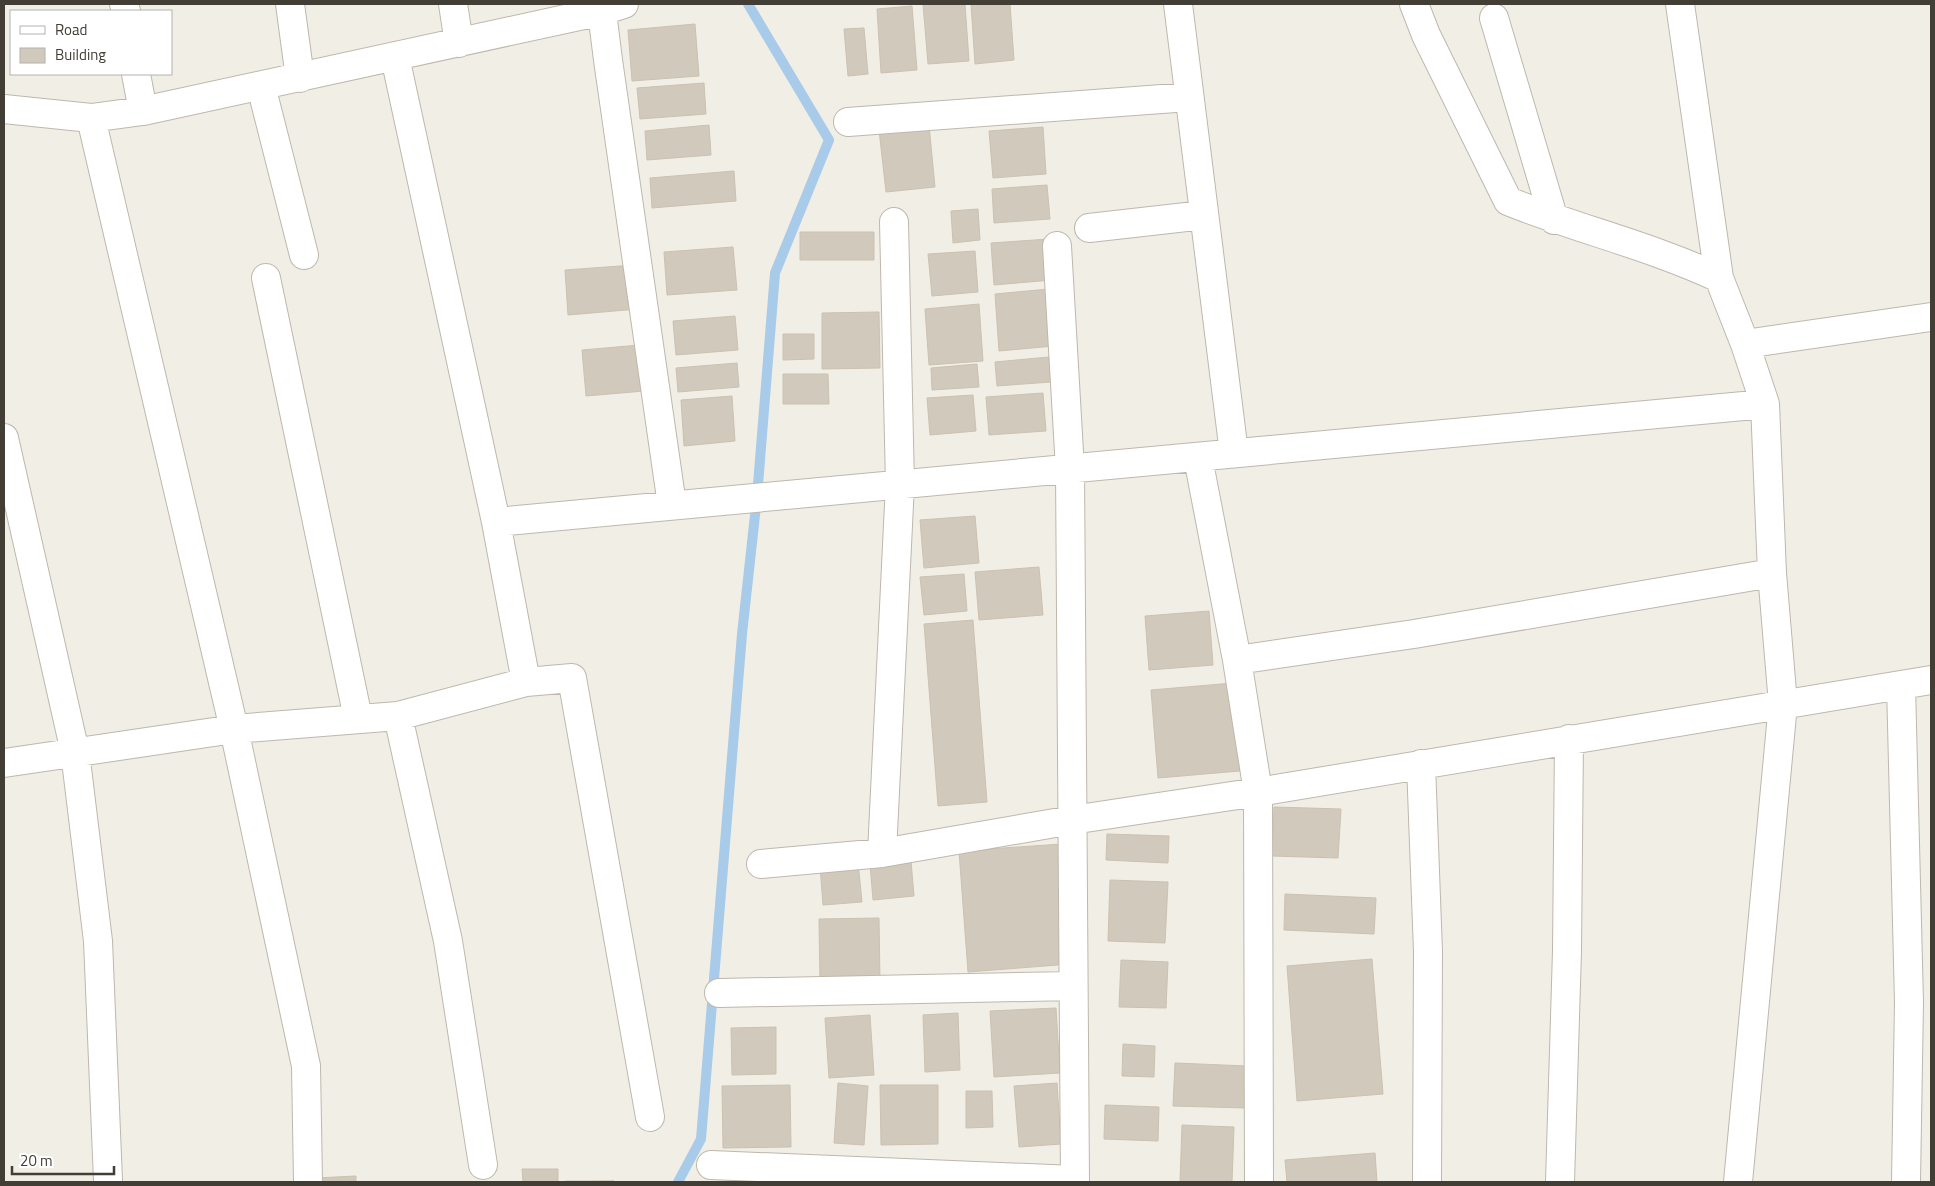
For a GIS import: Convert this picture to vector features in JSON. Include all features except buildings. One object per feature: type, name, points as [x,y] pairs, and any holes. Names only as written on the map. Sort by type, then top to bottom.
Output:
[{"type":"street","points":[[290,4],[300,78]]},
{"type":"street","points":[[453,4],[459,43]]},
{"type":"street","points":[[1178,4],[1188,97],[1234,453]]},
{"type":"street","points":[[1414,4],[1426,35],[1508,201],[1554,220],[1639,246],[1692,265],[1719,278]]},
{"type":"street","points":[[1680,4],[1719,278],[1745,344],[1765,404],[1772,573],[1782,704],[1738,1182]]},
{"type":"street","points":[[4,109],[91,118],[143,111],[459,43],[609,6],[608,60],[672,506]]},
{"type":"street","points":[[1494,18],[1554,220]]},
{"type":"street","points":[[395,57],[496,522],[526,682]]},
{"type":"street","points":[[136,75],[143,111]]},
{"type":"street","points":[[261,86],[304,255]]},
{"type":"street","points":[[848,122],[1188,97]]},
{"type":"street","points":[[91,118],[234,729],[306,1066],[308,1182]]},
{"type":"street","points":[[1089,228],[1204,215]]},
{"type":"street","points":[[882,853],[900,484],[894,222]]},
{"type":"street","points":[[711,1165],[1074,1181],[1070,469],[1058,246]]},
{"type":"street","points":[[266,278],[358,718]]},
{"type":"street","points":[[1745,344],[1931,317]]},
{"type":"street","points":[[496,522],[1765,404]]},
{"type":"street","points":[[4,438],[75,752],[98,941],[108,1180]]},
{"type":"street","points":[[1198,458],[1237,660],[1258,792],[1259,1182]]},
{"type":"street","points":[[1237,660],[1414,634],[1772,573]]},
{"type":"street","points":[[4,763],[234,729],[398,716],[526,682],[572,678],[650,1117]]},
{"type":"street","points":[[761,864],[882,853],[1072,820],[1258,792],[1931,680]]},
{"type":"street","points":[[1901,685],[1910,1002],[1906,1182]]},
{"type":"street","points":[[398,716],[448,941],[483,1165]]},
{"type":"street","points":[[1560,1182],[1567,951],[1569,739]]},
{"type":"street","points":[[1421,764],[1428,952],[1428,1182]]},
{"type":"street","points":[[719,993],[1073,986]]},
{"type":"waterway","points":[[678,1182],[701,1139],[742,634],[757,497],[775,273],[829,140],[748,4]]}]
